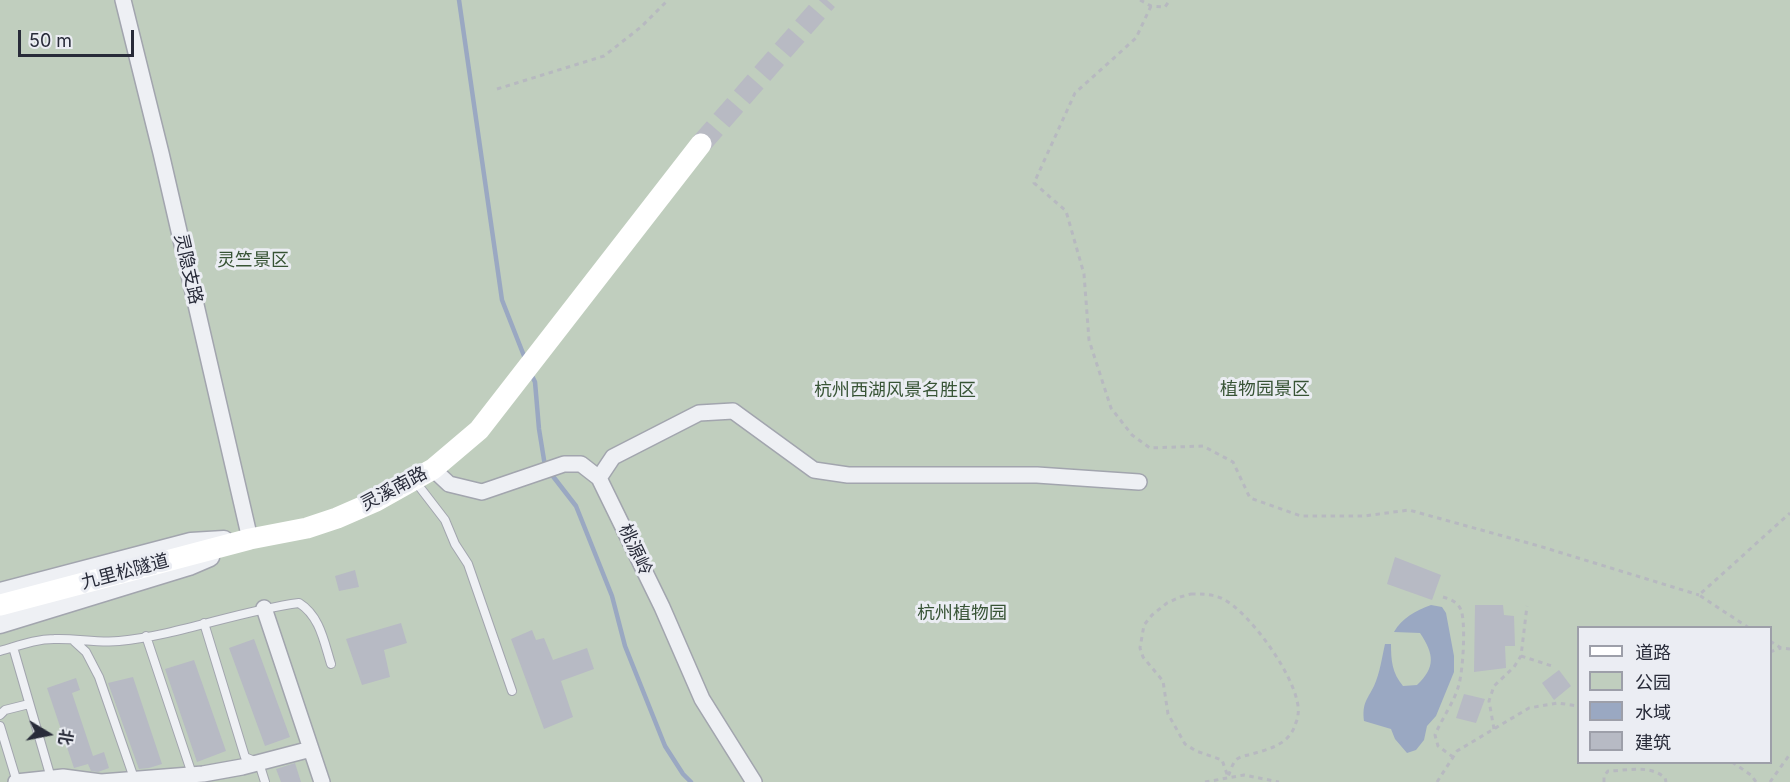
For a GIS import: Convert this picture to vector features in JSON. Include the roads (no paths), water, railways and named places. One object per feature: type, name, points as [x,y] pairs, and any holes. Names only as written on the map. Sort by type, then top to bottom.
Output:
[{"type":"main road","name":"灵溪南路","points":[[250,539],[307,528],[376,501],[433,469],[479,430],[701,144]]},
{"type":"main road","name":"九里松隧道","points":[[0,605],[250,539]]},
{"type":"street","name":"灵隐支路","points":[[123,0],[164,164],[250,539]]},
{"type":"street","points":[[433,469],[448,484],[482,492],[558,466],[581,464],[599,478],[614,457],[699,413],[733,411],[814,470],[848,475],[1036,475],[1138,482]]},
{"type":"street","name":"桃源岭","points":[[599,478],[657,597],[702,699],[754,782]]},
{"type":"street","points":[[0,592],[191,542],[250,539]]},
{"type":"street","points":[[0,624],[189,566],[250,539]]},
{"type":"street","points":[[264,608],[322,782]]},
{"type":"street","points":[[17,782],[51,777],[101,782],[194,778],[311,749]]},
{"type":"lane","points":[[414,480],[445,520],[455,544],[468,564],[512,691]]},
{"type":"lane","points":[[0,651],[37,640],[118,641],[264,608],[300,603],[307,607],[317,620],[331,664]]},
{"type":"lane","points":[[204,623],[245,757],[259,763],[265,782]]},
{"type":"lane","points":[[146,636],[194,778]]},
{"type":"lane","points":[[74,641],[86,652],[99,677],[134,780]]},
{"type":"lane","points":[[13,647],[51,777]]},
{"type":"lane","points":[[0,714],[5,710],[29,704]]},
{"type":"lane","points":[[0,726],[17,782]]},
{"type":"water","points":[[1431,605],[1442,607],[1446,613],[1454,656],[1454,672],[1436,716],[1427,726],[1424,740],[1416,750],[1407,753],[1395,739],[1391,729],[1364,721],[1364,710],[1378,676],[1385,644],[1391,644],[1393,666],[1403,686],[1417,685],[1427,672],[1431,660],[1430,654],[1420,633],[1394,632],[1410,616]]},
{"type":"waterway","points":[[459,0],[502,300],[526,361]]},
{"type":"waterway","points":[[531,374],[535,382],[545,466],[576,506],[612,596],[625,646],[665,746],[683,774],[691,782]]},
{"type":"tunnel","points":[[701,144],[827,0]]},
{"type":"park label","name":"灵竺景区","points":[[253,261]]},
{"type":"park label","name":"植物园景区","points":[[1265,390]]},
{"type":"park label","name":"杭州西湖风景名胜区","points":[[895,391]]},
{"type":"park label","name":"杭州植物园","points":[[962,614]]}]
